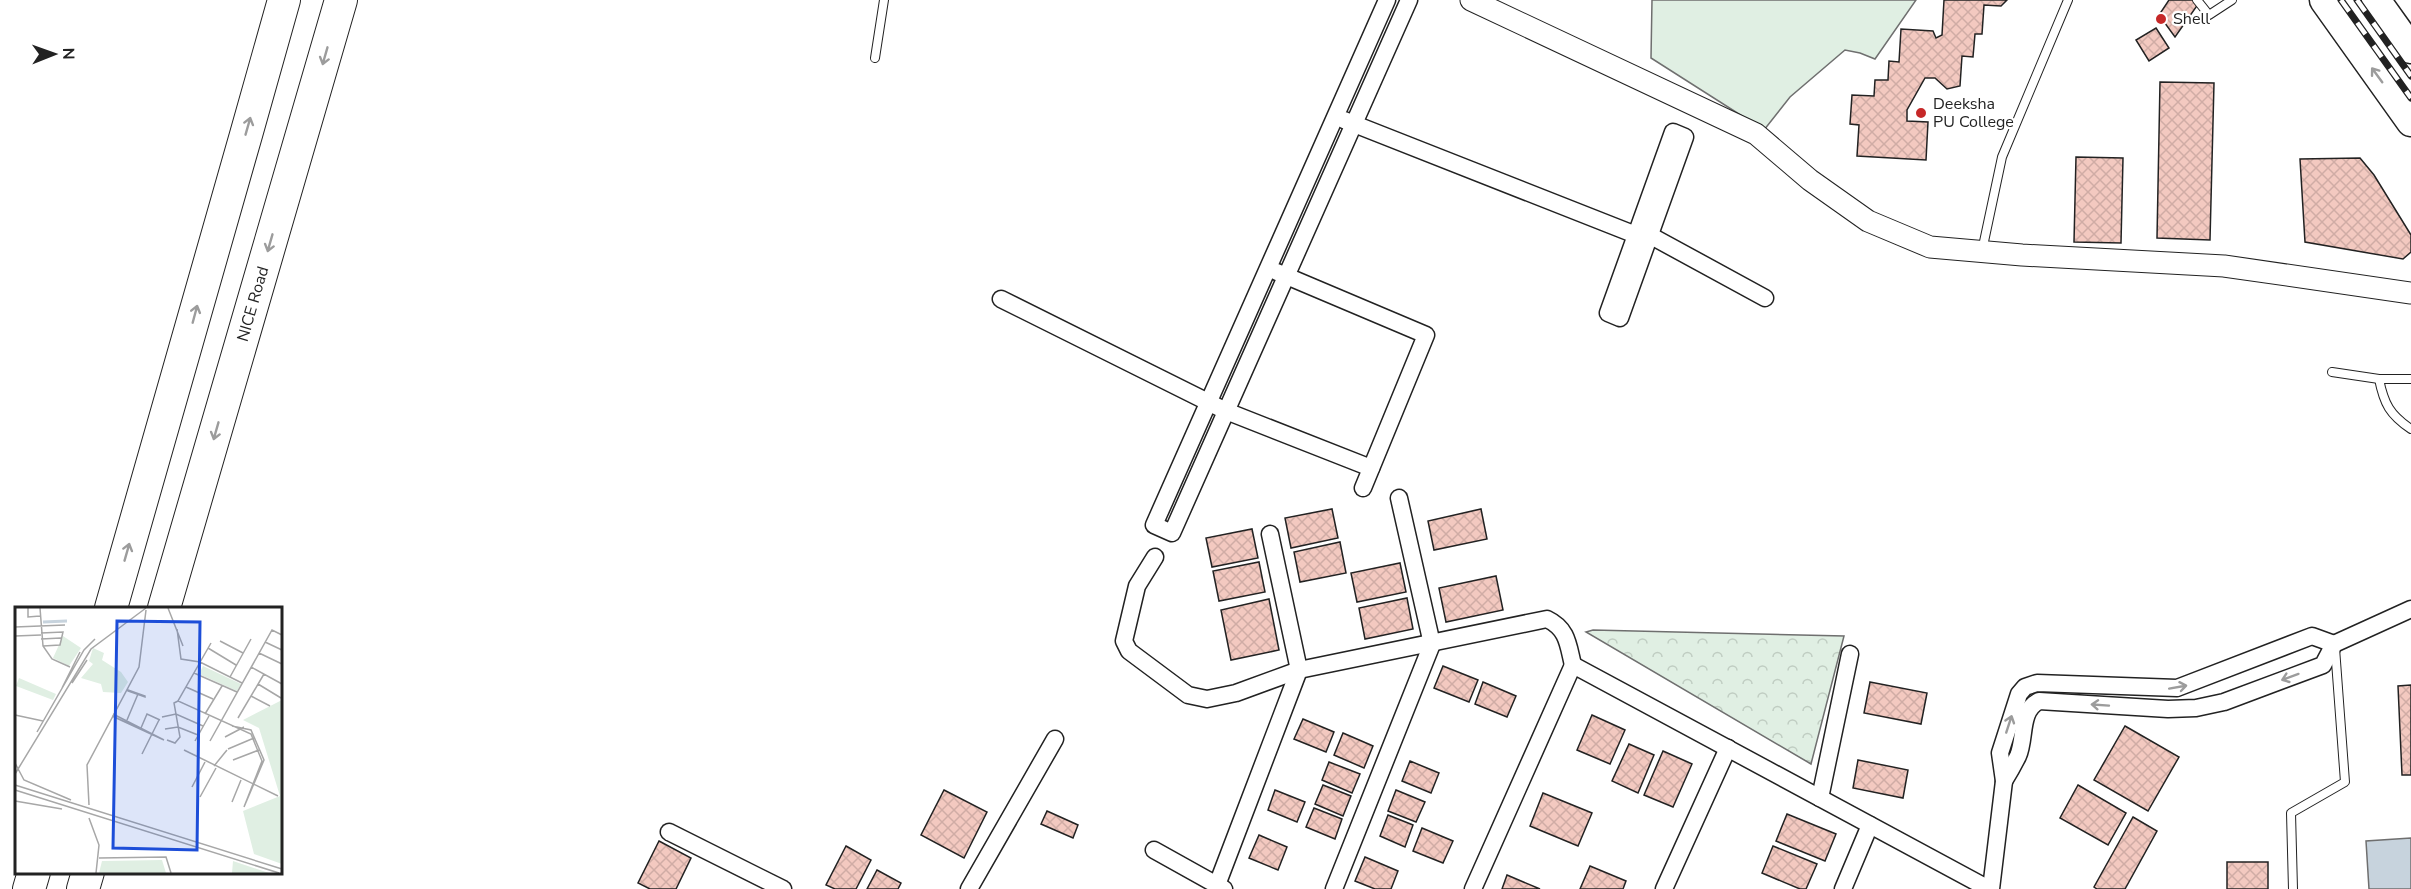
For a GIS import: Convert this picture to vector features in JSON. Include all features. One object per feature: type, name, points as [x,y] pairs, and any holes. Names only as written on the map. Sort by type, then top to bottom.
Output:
[{"type":"highway","points":[[112,607],[284,0]]},
{"type":"highway","name":"NICE Road","points":[[165,607],[341,0]]},
{"type":"highway","points":[[2324,0],[2411,122]]},
{"type":"highway","points":[[2376,0],[2411,49]]},
{"type":"highway","points":[[29,889],[34,874]]},
{"type":"highway","points":[[83,889],[88,874]]},
{"type":"street","points":[[1387,0],[1154,525],[1172,533],[1409,0]]},
{"type":"street","points":[[1471,0],[1756,134],[1810,180],[1868,221],[1930,247],[2224,266],[2411,293]]},
{"type":"street","points":[[1335,117],[1641,233],[1765,297]]},
{"type":"street","points":[[1673,132],[1685,137],[1641,233],[1673,132]]},
{"type":"street","points":[[1268,268],[1426,335],[1363,488]]},
{"type":"street","points":[[1001,298],[1226,411],[1371,468]]},
{"type":"street","points":[[1334,889],[1432,644],[1399,498]]},
{"type":"street","points":[[1154,850],[1220,887],[1299,670],[1270,534]]},
{"type":"street","points":[[1155,557],[1137,586],[1124,641],[1129,651],[1188,695],[1207,699],[1236,693],[1299,670],[1547,619],[1559,625],[1567,639],[1573,665],[1473,889]]},
{"type":"street","points":[[2004,781],[2019,754],[2026,715],[2039,701],[2168,709],[2208,706],[2323,665],[2334,644],[2411,609]]},
{"type":"street","points":[[1573,665],[1990,889],[2004,781],[2000,753],[2019,694],[2030,684],[2177,688],[2312,636],[2334,644]]},
{"type":"street","points":[[1820,798],[1850,654]]},
{"type":"street","points":[[969,889],[1055,739]]},
{"type":"street","points":[[1664,889],[1728,748]]},
{"type":"street","points":[[1843,889],[1870,825]]},
{"type":"street","points":[[669,832],[783,889]]},
{"type":"lane","points":[[875,58],[884,0]]},
{"type":"lane","points":[[1982,251],[2002,157],[2068,0]]},
{"type":"lane","points":[[2197,0],[2209,15],[2232,0]]},
{"type":"lane","points":[[2332,372],[2379,379],[2411,379]]},
{"type":"lane","points":[[2379,379],[2383,398],[2395,418],[2411,429]]},
{"type":"lane","points":[[2293,889],[2291,813],[2345,782],[2334,644]]},
{"type":"green space","points":[[1652,0],[1916,0],[1875,59],[1845,50],[1790,97],[1764,130],[1651,58]]},
{"type":"green space","points":[[1593,630],[1844,636],[1811,764],[1586,632]]},
{"type":"shaded area","points":[[2411,838],[2411,889],[2369,889],[2366,841]]},
{"type":"building","points":[[1944,0],[2007,0],[2001,6],[1984,5],[1982,34],[1975,34],[1973,57],[1962,56],[1960,86],[1947,89],[1935,78],[1925,78],[1907,110],[1907,121],[1928,122],[1926,160],[1857,156],[1859,125],[1850,124],[1852,95],[1874,96],[1875,80],[1888,80],[1889,61],[1899,62],[1901,29],[1933,31],[1936,38],[1942,35]]},
{"type":"building","points":[[2169,0],[2201,0],[2175,37],[2159,15]]},
{"type":"building","points":[[2156,28],[2169,48],[2149,61],[2136,40]]},
{"type":"building","points":[[2160,82],[2214,83],[2210,240],[2157,238]]},
{"type":"building","points":[[2076,157],[2123,158],[2121,243],[2074,242]]},
{"type":"building","points":[[2360,158],[2374,175],[2411,235],[2411,252],[2403,259],[2305,242],[2300,159]]},
{"type":"building","points":[[1332,509],[1338,538],[1291,548],[1285,518]]},
{"type":"building","points":[[1481,509],[1487,539],[1434,550],[1428,521]]},
{"type":"building","points":[[1252,529],[1258,558],[1212,567],[1206,538]]},
{"type":"building","points":[[1340,542],[1346,573],[1300,582],[1294,552]]},
{"type":"building","points":[[1259,562],[1265,592],[1219,601],[1213,571]]},
{"type":"building","points":[[1400,563],[1406,592],[1357,602],[1351,573]]},
{"type":"building","points":[[1496,576],[1503,610],[1446,622],[1439,588]]},
{"type":"building","points":[[1407,598],[1413,629],[1365,639],[1359,608]]},
{"type":"building","points":[[1269,599],[1279,650],[1231,660],[1221,610]]},
{"type":"building","points":[[1443,666],[1478,680],[1469,702],[1434,688]]},
{"type":"building","points":[[1483,682],[1516,696],[1507,717],[1475,704]]},
{"type":"building","points":[[1870,682],[1927,693],[1921,724],[1864,713]]},
{"type":"building","points":[[2411,685],[2411,775],[2402,775],[2398,686]]},
{"type":"building","points":[[1592,715],[1625,730],[1610,764],[1577,750]]},
{"type":"building","points":[[1303,719],[1334,732],[1326,752],[1294,739]]},
{"type":"building","points":[[2125,726],[2179,757],[2148,811],[2094,780]]},
{"type":"building","points":[[1343,733],[1373,746],[1364,768],[1334,755]]},
{"type":"building","points":[[1629,744],[1654,755],[1638,793],[1612,781]]},
{"type":"building","points":[[1663,751],[1692,764],[1673,807],[1644,795]]},
{"type":"building","points":[[1858,760],[1908,770],[1903,798],[1853,788]]},
{"type":"building","points":[[1410,761],[1439,773],[1431,793],[1402,781]]},
{"type":"building","points":[[1329,762],[1360,774],[1352,793],[1322,780]]},
{"type":"building","points":[[1323,785],[1351,796],[1343,816],[1315,804]]},
{"type":"building","points":[[2078,785],[2126,813],[2108,845],[2060,818]]},
{"type":"building","points":[[944,790],[987,812],[964,858],[921,835]]},
{"type":"building","points":[[1275,790],[1305,802],[1297,822],[1268,810]]},
{"type":"building","points":[[1396,790],[1425,802],[1416,822],[1388,811]]},
{"type":"building","points":[[1543,793],[1592,813],[1578,846],[1530,826]]},
{"type":"building","points":[[1314,808],[1342,819],[1335,839],[1306,827]]},
{"type":"building","points":[[1047,811],[1078,825],[1073,838],[1041,824]]},
{"type":"building","points":[[1787,814],[1836,834],[1825,861],[1776,841]]},
{"type":"building","points":[[1388,815],[1413,825],[1405,847],[1380,836]]},
{"type":"building","points":[[2133,817],[2157,831],[2125,889],[2097,889],[2094,887]]},
{"type":"building","points":[[1422,828],[1453,841],[1443,863],[1413,851]]},
{"type":"building","points":[[1259,835],[1287,847],[1278,870],[1249,858]]},
{"type":"building","points":[[659,841],[691,858],[676,889],[650,889],[638,883]]},
{"type":"building","points":[[846,846],[871,860],[856,889],[835,889],[826,885]]},
{"type":"building","points":[[1773,846],[1817,864],[1806,889],[1800,889],[1762,873]]},
{"type":"building","points":[[1365,857],[1398,871],[1391,889],[1375,889],[1355,881]]},
{"type":"building","points":[[2227,862],[2268,862],[2268,889],[2227,889]]},
{"type":"building","points":[[1590,866],[1626,881],[1623,889],[1580,889]]},
{"type":"building","points":[[877,870],[901,883],[898,889],[867,889]]},
{"type":"building","points":[[1507,875],[1540,889],[1502,889]]},
{"type":"railway","points":[[2341,0],[2411,98]]},
{"type":"railway","points":[[2357,0],[2411,76]]},
{"type":"place","name":"Shell","points":[[2161,19]]},
{"type":"place","name":"Deeksha PU College","points":[[1921,113]]}]
